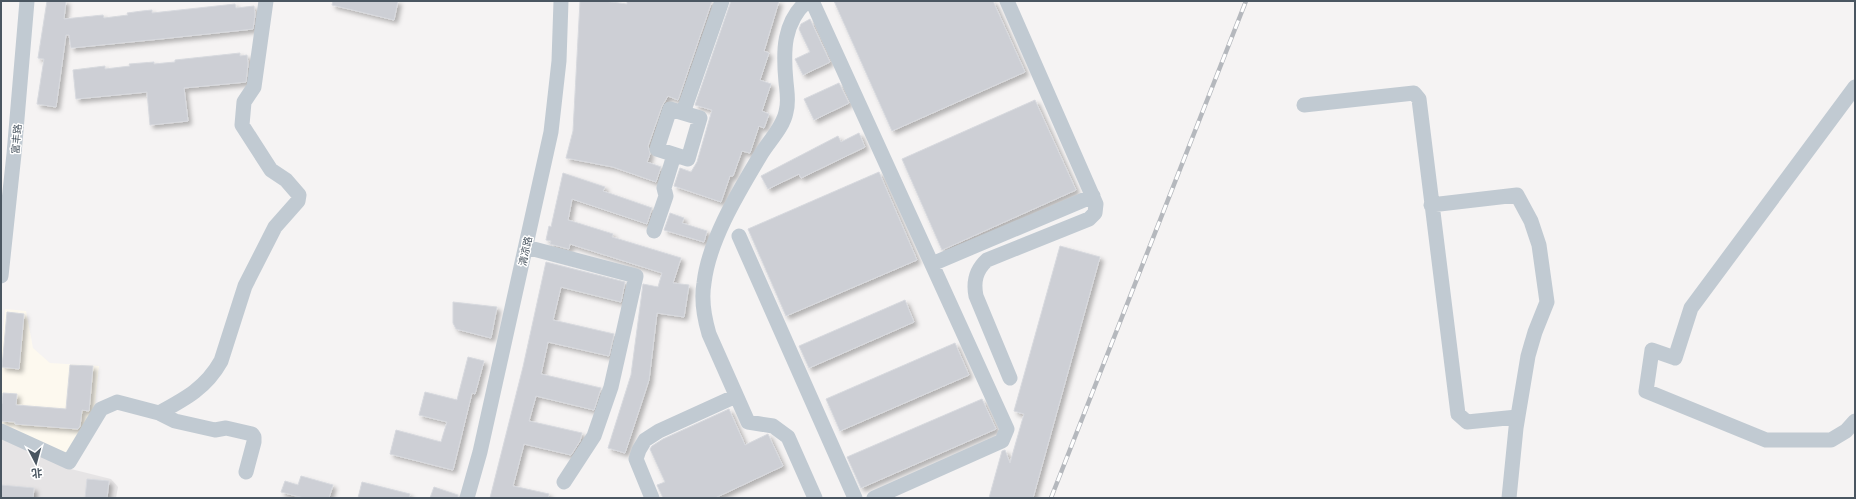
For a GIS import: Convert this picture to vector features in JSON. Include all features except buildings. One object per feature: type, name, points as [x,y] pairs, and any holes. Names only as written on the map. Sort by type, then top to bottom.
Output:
[{"type":"street","name":"富丰路","points":[[1,276],[14,154],[27,1]]},
{"type":"street","points":[[159,413],[197,392],[217,369],[221,361],[245,286],[275,227],[298,200],[299,195],[286,180],[271,170],[242,125],[244,102],[254,87],[266,1]]},
{"type":"street","name":"清凉路","points":[[467,498],[480,452],[544,167],[556,97],[561,1]]},
{"type":"street","points":[[683,113],[722,1]]},
{"type":"street","points":[[808,1],[791,22],[785,40],[784,59],[788,100],[786,114],[734,202],[720,231],[705,273],[703,296],[705,322],[708,334],[748,422],[773,426],[788,437],[815,498]]},
{"type":"street","points":[[812,1],[1006,424],[1006,434],[1002,441],[874,498]]},
{"type":"street","points":[[1007,1],[1093,196],[1096,209],[1089,219],[987,260],[979,269],[974,282],[976,296],[1010,378]]},
{"type":"street","points":[[1855,87],[1691,308],[1675,358],[1652,350],[1646,391],[1766,440],[1830,440],[1846,431],[1855,422]]},
{"type":"street","points":[[1304,105],[1414,93],[1419,99],[1458,414],[1467,422],[1517,417]]},
{"type":"street","points":[[670,109],[700,118],[688,159],[674,155],[657,149],[670,109]]},
{"type":"street","points":[[654,231],[666,196],[664,188],[674,155]]},
{"type":"street","points":[[1431,205],[1517,195],[1531,222],[1539,245],[1547,302],[1531,344],[1517,417],[1509,498]]},
{"type":"street","points":[[932,264],[1093,196]]},
{"type":"street","points":[[739,236],[855,498]]},
{"type":"street","points":[[526,247],[636,276],[611,387],[594,436],[564,482]]},
{"type":"street","points":[[652,498],[636,459],[645,440],[659,431],[736,396]]},
{"type":"street","points":[[1,431],[69,462],[101,409],[117,402],[159,413],[175,421],[215,430],[226,428],[252,434],[254,442],[246,472]]},
{"type":"shaded area","points":[[5,309],[26,311],[33,348],[50,363],[99,366],[94,413],[68,456],[1,425],[1,359]]},
{"type":"shaded area","points":[[1,438],[71,469],[111,479],[118,487],[116,498],[1,498]]},
{"type":"railway","points":[[1051,498],[1246,1]]}]
